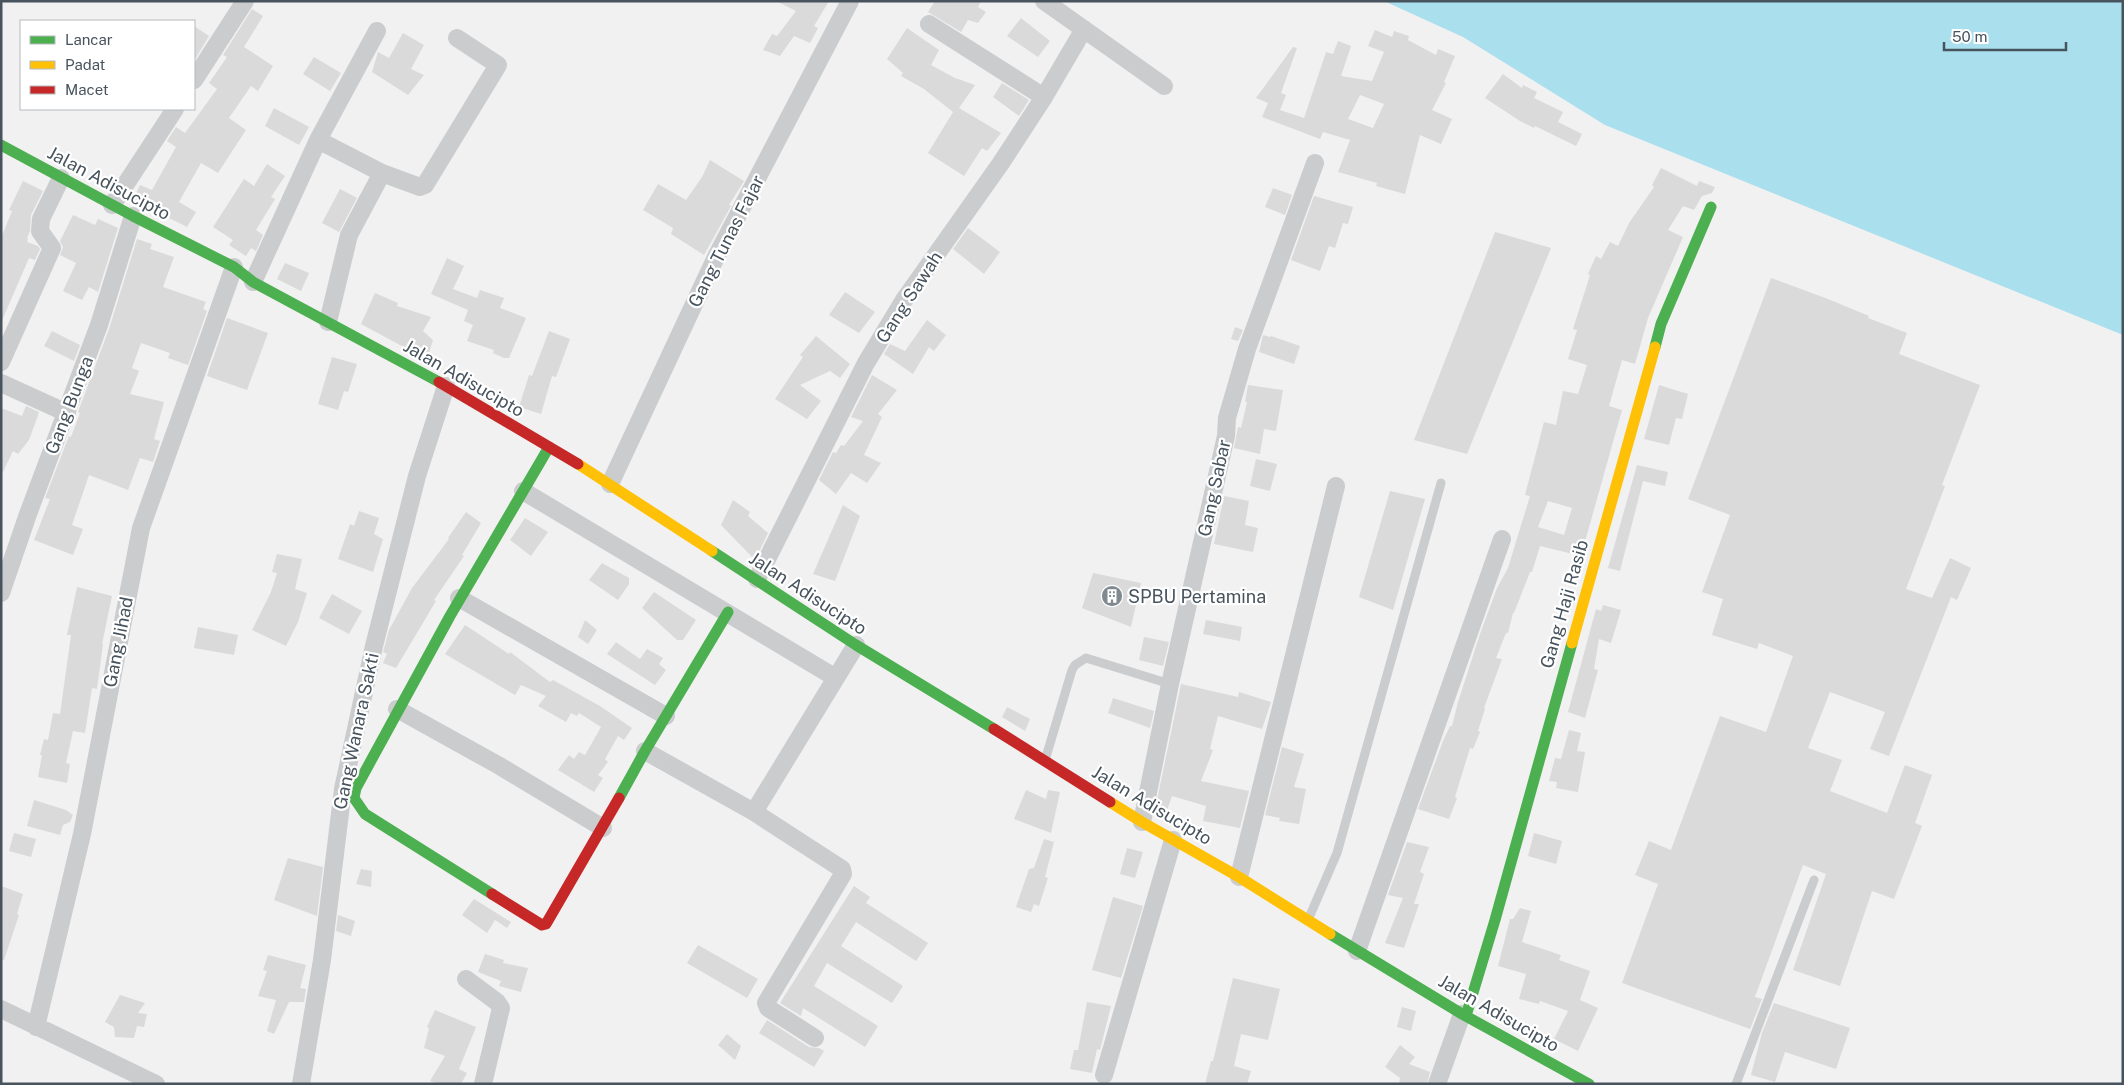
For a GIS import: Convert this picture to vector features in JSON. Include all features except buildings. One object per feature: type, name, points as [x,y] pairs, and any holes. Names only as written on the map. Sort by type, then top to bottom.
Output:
[{"type":"main road","name":"Jalan Adisucipto","points":[[1,145],[133,216],[234,267],[253,282],[446,386],[610,484],[856,645],[1045,760],[1142,822],[1239,877],[1464,1015],[1559,1076],[1589,1084]]},
{"type":"main road","name":"Gang Haji Rasib","points":[[1464,1015],[1495,920],[1661,324],[1711,207]]},
{"type":"main road","points":[[549,447],[459,598],[397,709],[354,794],[359,807],[365,814],[542,925],[548,922],[603,828],[644,751],[728,612]]},
{"type":"street","points":[[195,78],[245,1]]},
{"type":"street","name":"Gang Tunas Fajar","points":[[610,484],[716,257],[850,1]]},
{"type":"street","points":[[1044,1],[1164,86]]},
{"type":"street","points":[[928,24],[1044,97]]},
{"type":"street","name":"Gang Sawah","points":[[757,580],[866,363],[904,300],[1001,163],[1044,97],[1084,29]]},
{"type":"street","points":[[253,282],[318,140],[377,31]]},
{"type":"street","points":[[318,140],[382,173],[420,187],[425,185],[498,65],[457,38]]},
{"type":"street","points":[[112,205],[174,110]]},
{"type":"street","name":"Gang Sabar","points":[[1142,822],[1170,684],[1226,436],[1227,418],[1247,349],[1316,163]]},
{"type":"street","points":[[328,322],[349,235],[382,173]]},
{"type":"street","points":[[1,362],[52,248],[40,231],[41,219],[62,178]]},
{"type":"street","name":"Gang Bunga","points":[[1,593],[28,514],[99,325],[133,216]]},
{"type":"street","name":"Gang Jihad","points":[[36,1027],[82,834],[140,528],[234,267]]},
{"type":"street","points":[[1,383],[67,413]]},
{"type":"street","name":"Gang Wanara Sakti","points":[[300,1084],[322,960],[343,789],[374,646],[417,476],[446,386]]},
{"type":"street","points":[[1239,877],[1336,486]]},
{"type":"street","points":[[523,491],[836,678]]},
{"type":"street","points":[[1357,951],[1502,539]]},
{"type":"street","points":[[459,598],[666,716]]},
{"type":"street","points":[[754,812],[856,645]]},
{"type":"street","points":[[397,709],[498,765],[603,828]]},
{"type":"street","points":[[644,751],[754,812],[842,869],[843,874],[766,1003],[768,1008],[815,1038]]},
{"type":"street","points":[[1104,1076],[1173,840]]},
{"type":"street","points":[[466,979],[498,1002],[501,1008],[483,1084]]},
{"type":"street","points":[[1,1009],[156,1084]]},
{"type":"street","points":[[1437,1084],[1464,1015]]},
{"type":"lane","points":[[1308,921],[1337,854],[1441,483]]},
{"type":"lane","points":[[1045,760],[1072,670],[1081,660],[1086,658],[1170,684]]},
{"type":"lane","points":[[1736,1084],[1814,880]]},
{"type":"water","points":[[1384,1],[2123,1],[2123,335],[1605,125],[1463,37]]},
{"type":"traffic: fast","points":[[1,145],[133,216],[234,267],[253,282],[439,382]]},
{"type":"traffic: fast","points":[[1655,347],[1661,324],[1711,207]]},
{"type":"traffic: fast","points":[[492,894],[365,814],[354,798],[356,788],[450,616],[549,447]]},
{"type":"traffic: fast","points":[[712,551],[856,645],[994,729]]},
{"type":"traffic: fast","points":[[619,798],[728,612]]},
{"type":"traffic: fast","points":[[1466,1016],[1495,920],[1572,643]]},
{"type":"traffic: fast","points":[[1330,934],[1462,1014],[1589,1084]]},
{"type":"traffic: slow","points":[[1572,643],[1655,347]]},
{"type":"traffic: slow","points":[[578,464],[712,551]]},
{"type":"traffic: slow","points":[[1110,802],[1239,877],[1330,934]]},
{"type":"traffic: jam","points":[[439,382],[578,464]]},
{"type":"traffic: jam","points":[[994,729],[1110,802]]},
{"type":"traffic: jam","points":[[492,894],[542,925],[546,924],[619,798]]},
{"type":"place","name":"SPBU Pertamina","points":[[1112,596]]}]
